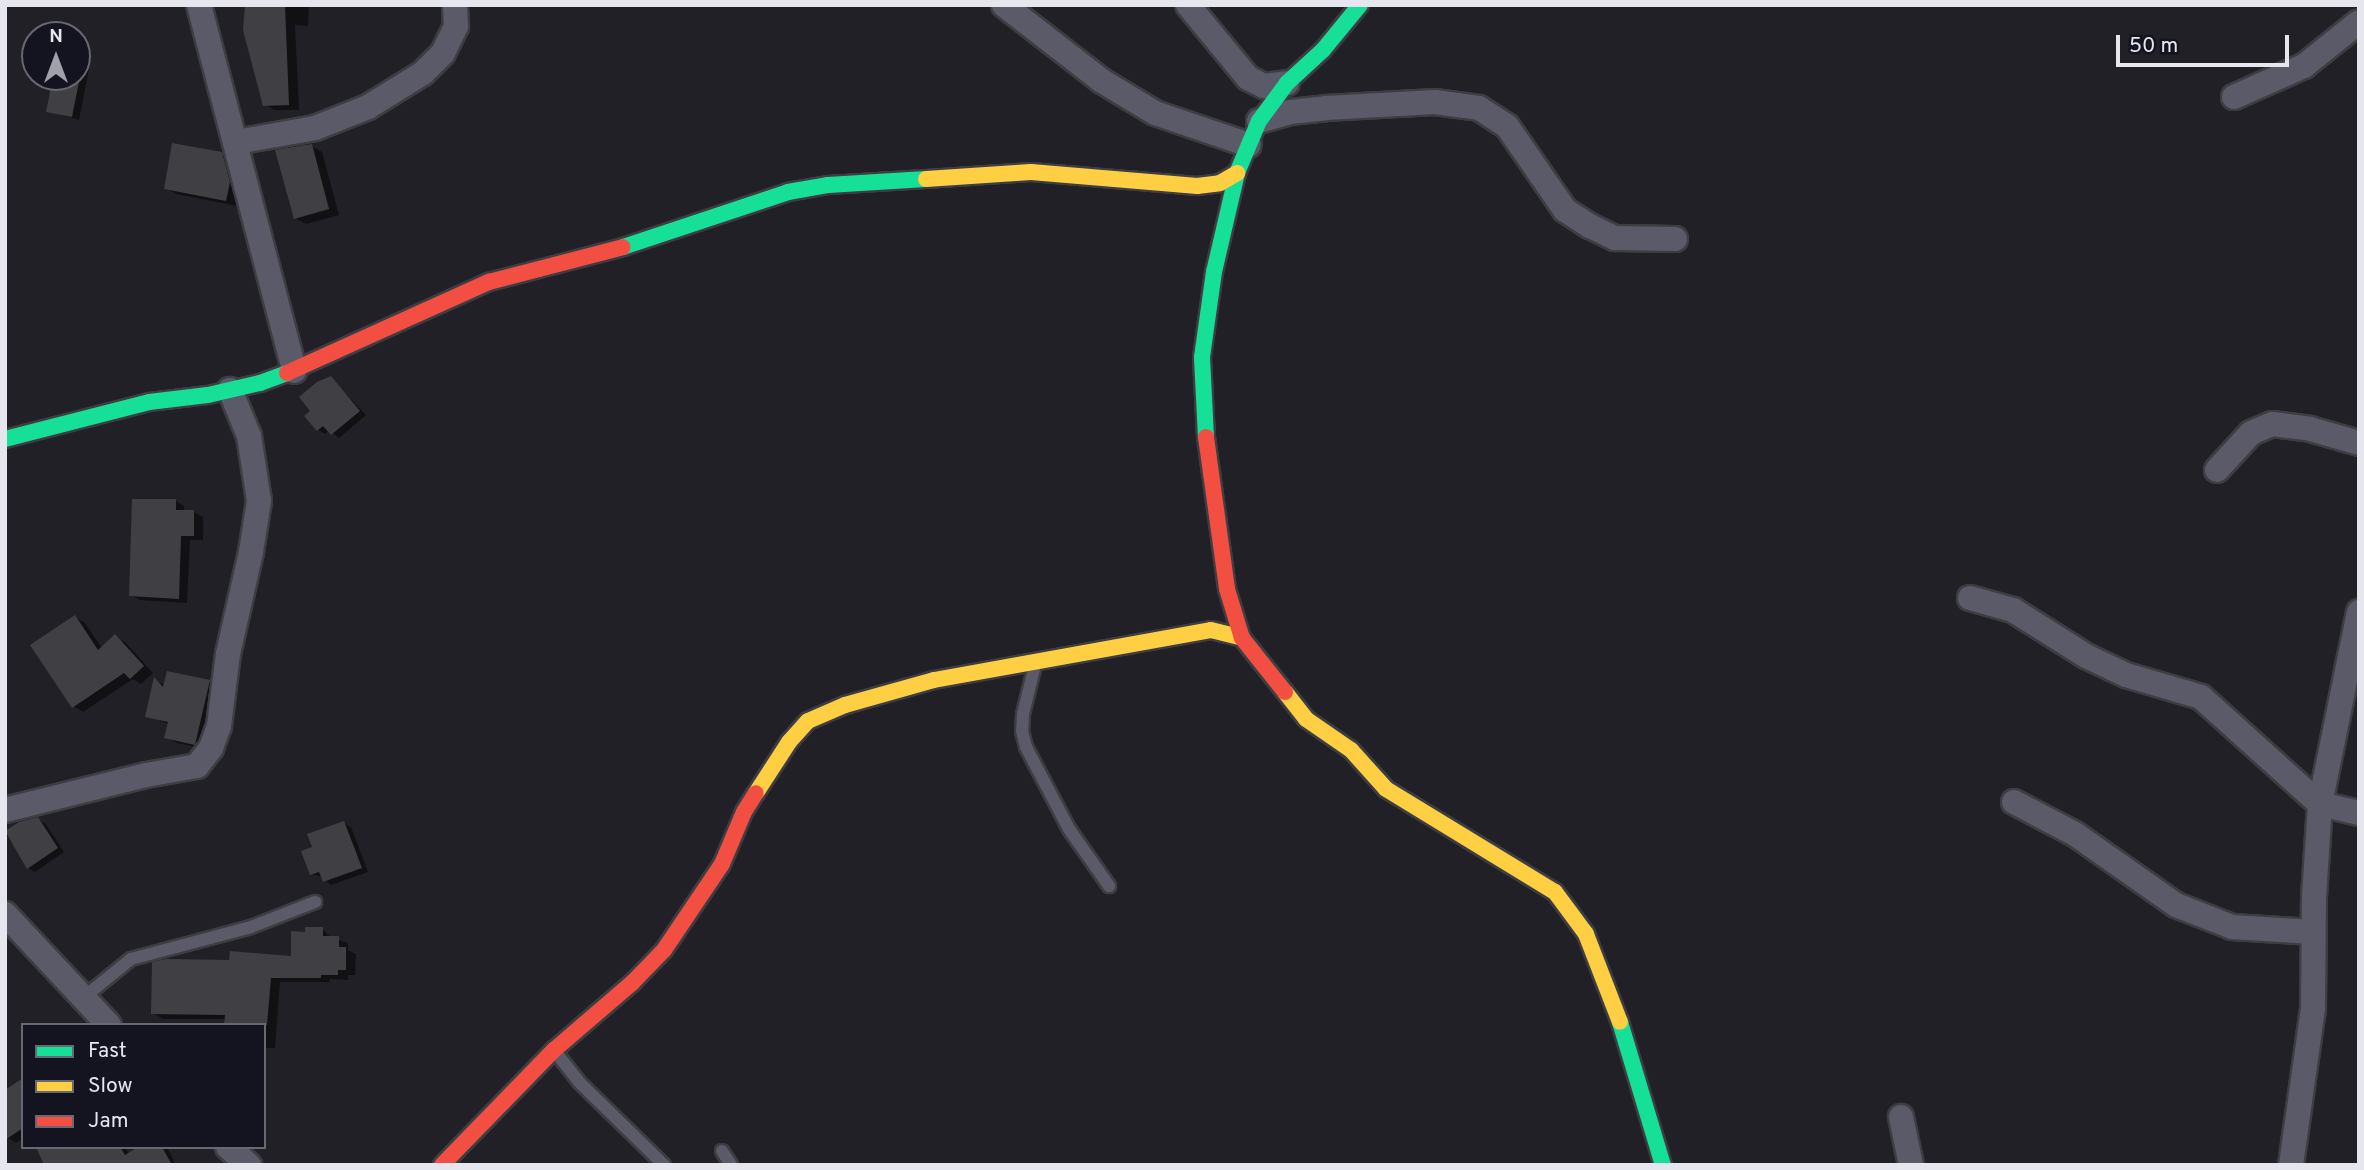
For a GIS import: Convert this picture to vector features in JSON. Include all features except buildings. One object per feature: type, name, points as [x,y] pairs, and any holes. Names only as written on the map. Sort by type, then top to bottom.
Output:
[{"type":"street","points":[[199,5],[294,371]]},
{"type":"street","points":[[236,142],[315,128],[368,107],[423,73],[443,53],[456,26],[456,5]]},
{"type":"street","points":[[1004,5],[1102,81],[1155,113],[1249,145]]},
{"type":"street","points":[[1188,5],[1248,78],[1264,86],[1287,83]]},
{"type":"street","points":[[1360,5],[1323,50],[1287,83],[1259,121],[1237,173],[1214,272],[1202,357],[1206,438],[1227,589],[1242,638],[1306,719],[1351,750],[1387,789],[1555,892],[1586,934],[1614,1002],[1663,1165]]},
{"type":"street","points":[[2234,97],[2304,66],[2359,22]]},
{"type":"street","points":[[1259,121],[1290,112],[1326,108],[1435,102],[1479,108],[1507,126],[1565,210],[1590,226],[1615,237],[1675,239]]},
{"type":"street","points":[[5,439],[136,405],[230,390],[294,371],[489,282],[618,249],[652,235],[788,192],[828,185],[1031,172],[1197,186],[1220,183],[1237,173]]},
{"type":"street","points":[[5,810],[146,775],[197,766],[211,748],[219,726],[228,654],[251,552],[259,501],[249,436],[230,390]]},
{"type":"street","points":[[2217,470],[2250,433],[2272,424],[2310,429],[2359,443]]},
{"type":"street","points":[[1970,598],[2013,610],[2086,656],[2126,675],[2201,697],[2320,804],[2359,813]]},
{"type":"street","points":[[2291,1165],[2313,1008],[2313,932],[2320,804],[2359,612]]},
{"type":"street","points":[[442,1165],[554,1050],[632,983],[664,950],[722,864],[744,812],[769,772],[789,742],[808,721],[845,705],[934,680],[1211,630],[1242,638]]},
{"type":"street","points":[[2014,802],[2075,834],[2176,905],[2232,927],[2313,932]]},
{"type":"street","points":[[5,914],[107,1023]]},
{"type":"street","points":[[1901,1117],[1912,1165]]},
{"type":"street","points":[[230,1149],[249,1165]]},
{"type":"lane","points":[[1036,661],[1023,714],[1022,731],[1026,747],[1069,829],[1109,886]]},
{"type":"lane","points":[[83,998],[131,958],[251,927],[315,902]]},
{"type":"lane","points":[[554,1050],[580,1083],[664,1165]]},
{"type":"lane","points":[[722,1151],[731,1165]]},
{"type":"traffic: fast","points":[[1206,437],[1202,357],[1214,272],[1237,173],[1259,121],[1287,83],[1323,50],[1360,5]]},
{"type":"traffic: fast","points":[[623,247],[788,192],[828,185],[926,179]]},
{"type":"traffic: fast","points":[[5,439],[149,402],[208,395],[260,383],[287,373]]},
{"type":"traffic: fast","points":[[1620,1022],[1663,1165]]},
{"type":"traffic: slow","points":[[926,179],[1031,172],[1197,186],[1220,183],[1237,173]]},
{"type":"traffic: slow","points":[[756,793],[789,742],[808,721],[845,705],[934,680],[1211,630],[1242,638]]},
{"type":"traffic: slow","points":[[1285,692],[1306,719],[1351,750],[1386,789],[1555,892],[1586,934],[1620,1022]]},
{"type":"traffic: jam","points":[[287,373],[489,282],[623,247]]},
{"type":"traffic: jam","points":[[1206,437],[1227,589],[1242,638],[1285,692]]},
{"type":"traffic: jam","points":[[442,1165],[554,1050],[632,983],[664,950],[722,864],[744,812],[756,793]]}]
